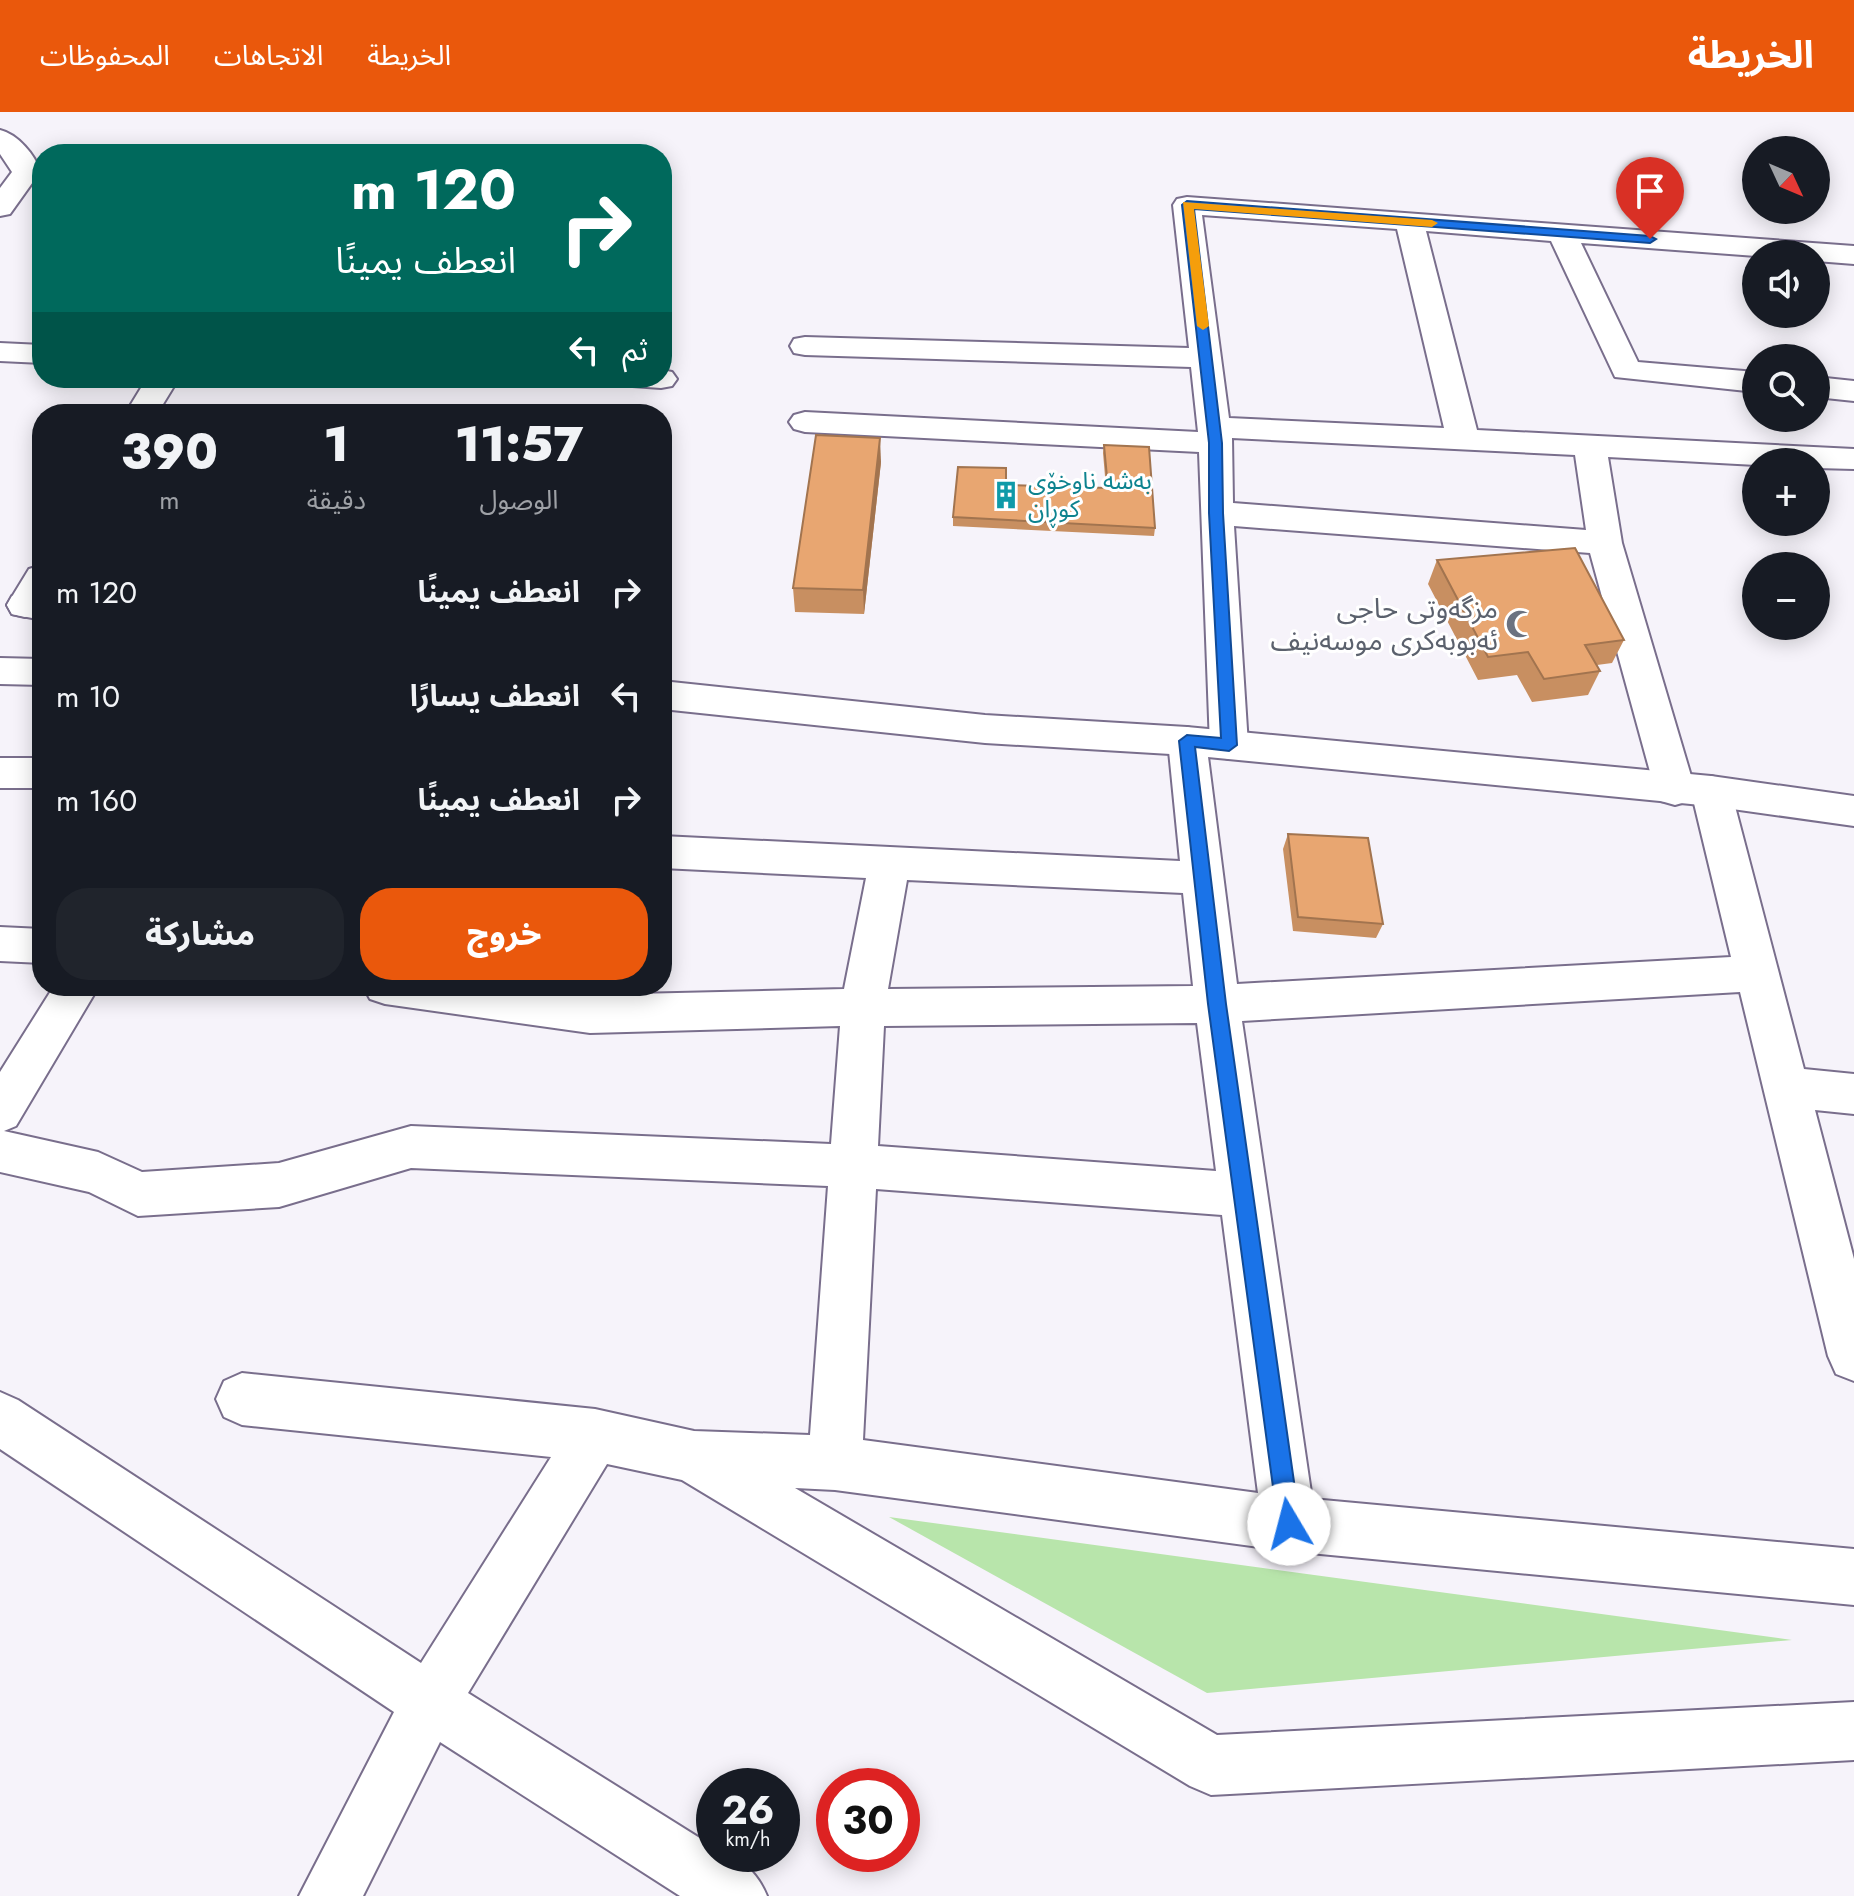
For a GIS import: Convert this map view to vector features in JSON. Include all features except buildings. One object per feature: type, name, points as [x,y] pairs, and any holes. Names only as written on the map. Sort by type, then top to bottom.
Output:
[{"type":"street","points":[[0,138],[24,163],[26,172],[0,208]]},
{"type":"street","points":[[1289,1524],[1217,1004],[1203,878],[1216,513],[1215,435],[1187,205],[1854,255]]},
{"type":"street","points":[[1409,221],[1463,440]]},
{"type":"street","points":[[1562,233],[1626,370],[1742,381]]},
{"type":"street","points":[[805,346],[1207,358]]},
{"type":"street","points":[[0,352],[32,354]]},
{"type":"street","points":[[1830,388],[1854,391]]},
{"type":"street","points":[[805,422],[1463,440],[1854,459]]},
{"type":"street","points":[[1590,446],[1605,543],[1757,973],[1854,1356]]},
{"type":"street","points":[[1216,513],[1605,543]]},
{"type":"street","points":[[0,671],[32,672]]},
{"type":"street","points":[[672,696],[985,729],[1208,743],[1693,790],[1854,811]]},
{"type":"street","points":[[0,773],[32,773]]},
{"type":"street","points":[[672,852],[1203,878]]},
{"type":"street","points":[[835,1463],[863,1007],[889,863]]},
{"type":"street","points":[[0,944],[32,946]]},
{"type":"street","points":[[533,996],[863,1007],[1217,1004],[1757,973]]},
{"type":"street","points":[[0,1112],[71,996]]},
{"type":"street","points":[[1788,1087],[1854,1094]]},
{"type":"street","points":[[0,1151],[98,1173],[138,1194],[279,1185],[411,1147],[854,1166],[1243,1195]]},
{"type":"street","points":[[242,1399],[595,1435],[691,1456],[835,1463],[1289,1524],[1854,1577]]},
{"type":"street","points":[[0,1418],[430,1702],[736,1896]]},
{"type":"street","points":[[330,1896],[430,1702],[595,1435]]},
{"type":"street","points":[[691,1456],[1211,1765],[1854,1731]]},
{"type":"green space","points":[[889,1517],[1792,1640],[1207,1693]]},
{"type":"slow traffic","points":[[1203,326],[1187,205],[1432,223]]},
{"type":"place","name":"بەشە ناوخۆی کوڕان","points":[[1006,495]]},
{"type":"place","name":"مزگەوتی حاجی ئەبوبەکری موسەنیف","points":[[1520,624]]},
{"type":"route","points":[[1289,1524],[1217,1004],[1187,741],[1229,745],[1216,513],[1216,443],[1187,205],[1650,239]]}]
